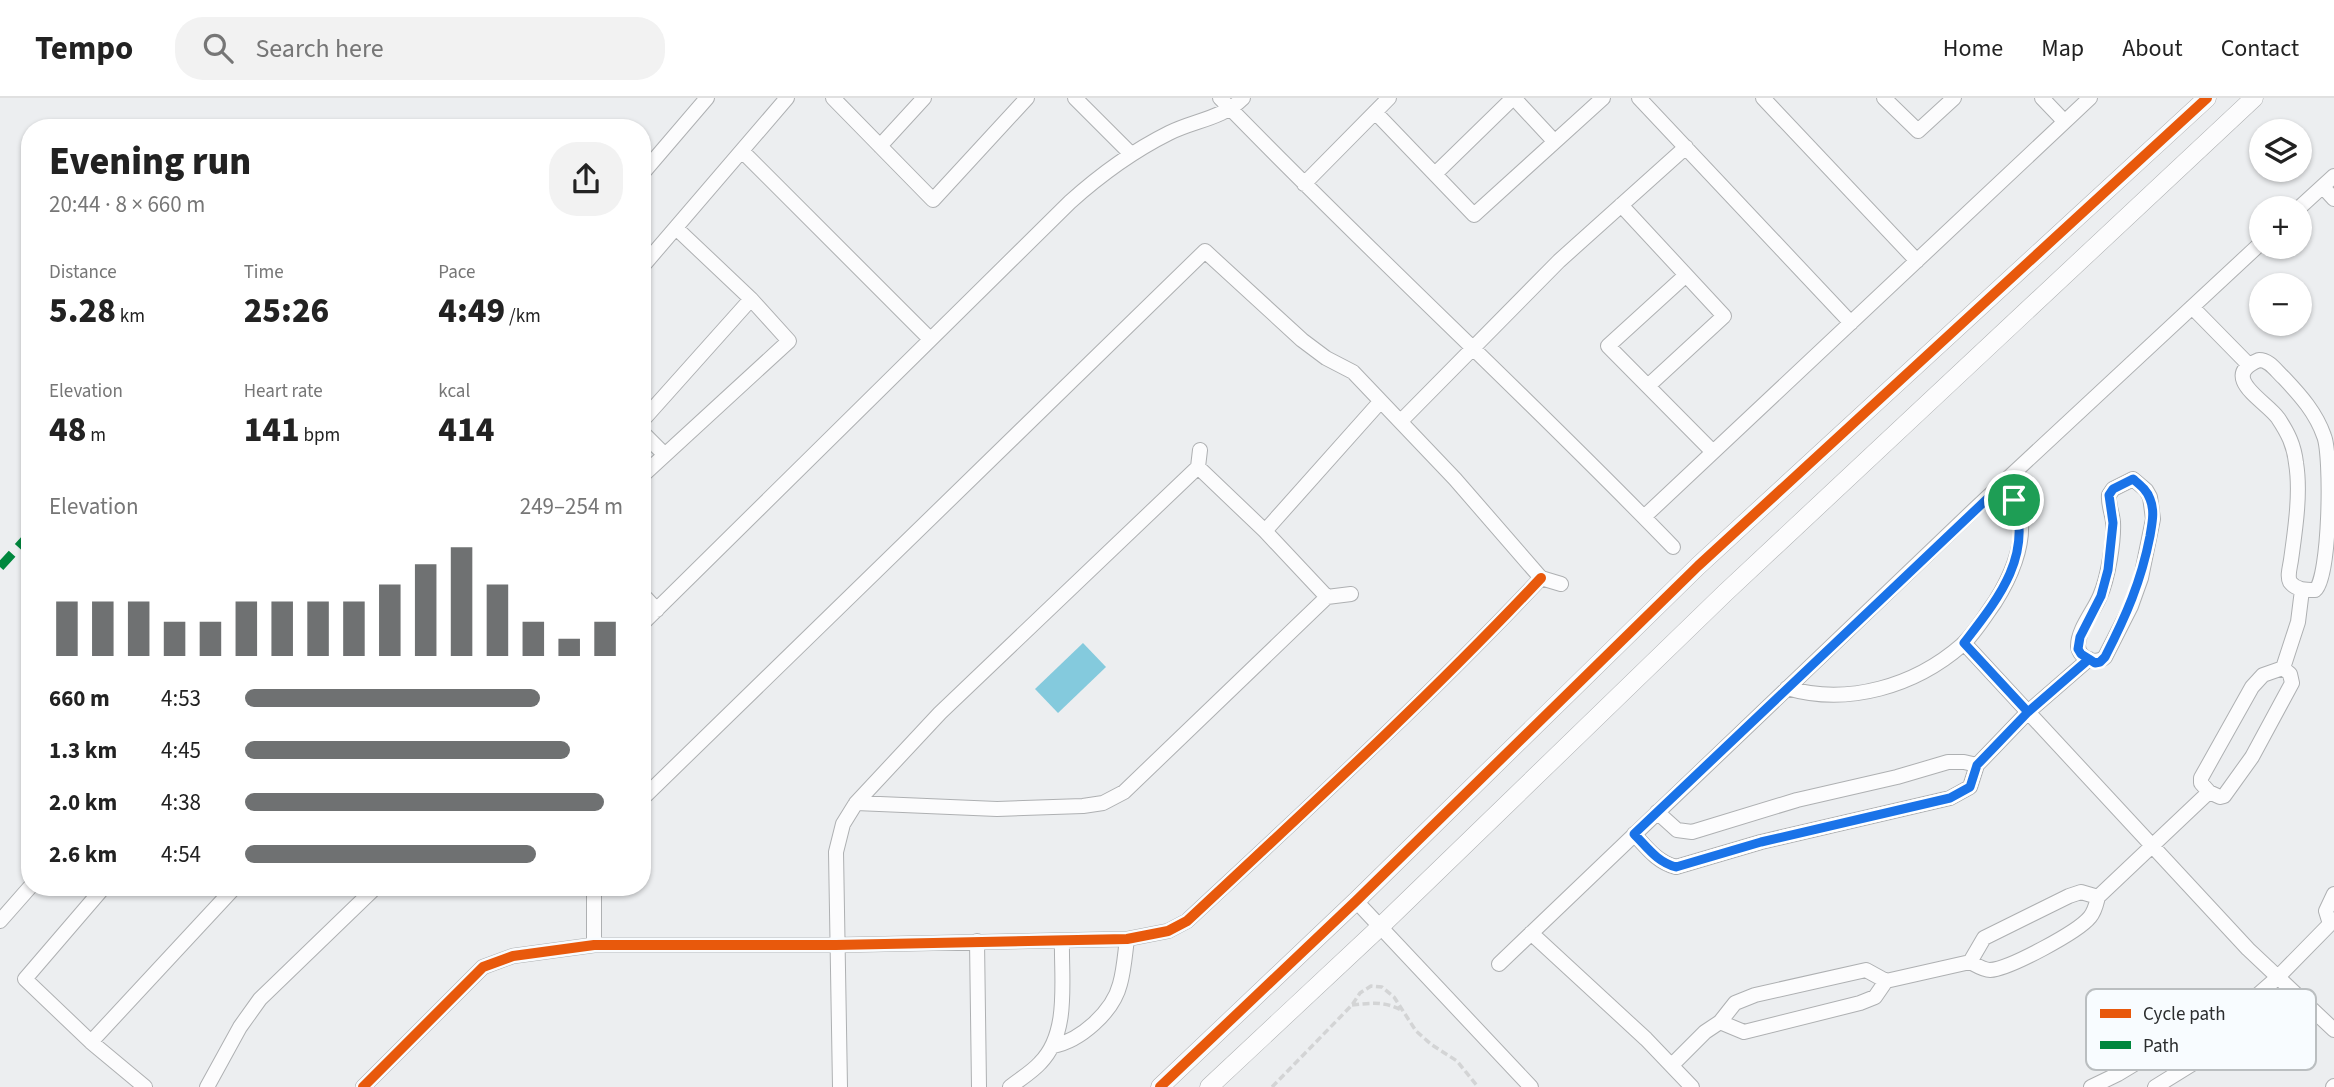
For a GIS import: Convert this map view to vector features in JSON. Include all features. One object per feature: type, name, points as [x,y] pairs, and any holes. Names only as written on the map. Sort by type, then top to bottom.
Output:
[{"type":"street","points":[[651,163],[707,98]]},
{"type":"street","points":[[651,257],[788,98]]},
{"type":"street","points":[[833,98],[933,200],[1027,98]]},
{"type":"street","points":[[880,146],[925,98]]},
{"type":"street","points":[[1075,98],[1131,155]]},
{"type":"street","points":[[1220,98],[1673,547]]},
{"type":"street","points":[[651,616],[1094,180],[1171,132],[1232,109],[1243,98]]},
{"type":"street","points":[[1304,184],[1389,98]]},
{"type":"street","points":[[1435,174],[1513,98],[1554,141]]},
{"type":"street","points":[[1375,113],[1474,215],[1603,98]]},
{"type":"street","points":[[1639,98],[1852,323]]},
{"type":"street","points":[[1763,98],[1917,261]]},
{"type":"street","points":[[1884,98],[1918,131],[1954,98]]},
{"type":"street","points":[[2042,98],[2064,121]]},
{"type":"street","points":[[1644,517],[2090,98]]},
{"type":"street","points":[[1160,1087],[1356,901],[1698,566],[2207,98]]},
{"type":"street","points":[[1209,1087],[1380,927],[1725,593],[2254,98]]},
{"type":"street","points":[[1401,421],[1559,261],[1686,147]]},
{"type":"street","points":[[742,151],[930,339]]},
{"type":"street","points":[[2312,197],[2334,176]]},
{"type":"street","points":[[2323,187],[2334,199]]},
{"type":"street","points":[[1621,205],[1724,316],[1648,386]]},
{"type":"street","points":[[651,467],[789,341],[751,299],[676,228]]},
{"type":"street","points":[[651,790],[1205,251],[1302,340],[1326,358],[1353,372],[1401,421],[1541,578],[1561,584]]},
{"type":"street","points":[[1499,964],[1787,688],[2249,254]]},
{"type":"street","points":[[1686,275],[1608,346],[1713,452]]},
{"type":"street","points":[[651,411],[751,299]]},
{"type":"street","points":[[2192,307],[2248,364]]},
{"type":"street","points":[[2259,360],[2268,363],[2300,395],[2317,417],[2326,439],[2330,466],[2321,583],[2315,590],[2302,590],[2292,584],[2288,576],[2296,504],[2297,466],[2292,441],[2276,416],[2246,387],[2242,374],[2248,364],[2259,360]]},
{"type":"street","points":[[1265,531],[1380,402]]},
{"type":"street","points":[[651,441],[664,454]]},
{"type":"street","points":[[840,1087],[836,852],[843,824],[856,803],[940,713],[1198,467],[1200,450]]},
{"type":"street","points":[[1198,467],[1265,531],[1327,597]]},
{"type":"street","points":[[2133,479],[2146,490],[2153,507],[2141,578],[2131,606],[2105,657],[2095,663],[2089,659],[2081,654],[2078,643],[2101,596],[2108,570],[2113,523],[2109,495],[2113,489],[2133,479]]},
{"type":"street","points":[[1787,688],[1810,695],[1830,696],[1883,689],[1938,662],[1964,643],[2000,593],[2014,567],[2020,547],[2021,520],[2006,481]]},
{"type":"street","points":[[363,1087],[483,967],[513,956],[594,945],[1062,941],[1127,939],[1168,931],[1187,921],[1374,746],[1480,643],[1541,578]]},
{"type":"street","points":[[2283,668],[2298,622],[2302,590]]},
{"type":"street","points":[[856,803],[997,809],[1103,803],[1124,792],[1327,597],[1351,594]]},
{"type":"street","points":[[651,604],[657,610]]},
{"type":"street","points":[[1964,643],[2197,896],[2289,989]]},
{"type":"street","points":[[1634,834],[1656,858],[1664,864],[1676,867],[1761,842],[1950,798],[1970,787],[1977,765],[2028,712],[2089,659]]},
{"type":"street","points":[[2283,668],[2290,674],[2292,683],[2252,757],[2224,796],[2209,792],[2201,783],[2202,778],[2252,687],[2263,675],[2283,668]]},
{"type":"street","points":[[1657,813],[1677,830],[1692,832],[1797,800],[1897,777],[1948,762],[1977,765]]},
{"type":"street","points":[[1672,1065],[1704,1032],[1720,1021],[1735,1003],[1755,995],[1866,970],[1886,981],[1970,962],[1991,970],[2021,959],[2084,923],[2092,915],[2098,897],[2209,792]]},
{"type":"street","points":[[1970,962],[1984,938],[2069,896],[2081,892],[2098,897]]},
{"type":"street","points":[[2264,989],[2332,925],[2326,911],[2334,894]]},
{"type":"street","points":[[0,921],[22,896]]},
{"type":"street","points":[[96,896],[25,979],[91,1042],[145,1087]]},
{"type":"street","points":[[91,1042],[227,896]]},
{"type":"street","points":[[207,1087],[240,1027],[260,999],[367,896]]},
{"type":"street","points":[[594,896],[594,945]]},
{"type":"street","points":[[1356,901],[1531,1087]]},
{"type":"street","points":[[1531,933],[1692,1087]]},
{"type":"street","points":[[1053,1046],[1067,1043],[1107,1009],[1120,987],[1127,939]]},
{"type":"street","points":[[977,941],[979,1087]]},
{"type":"street","points":[[1010,1087],[1041,1063],[1053,1046],[1061,1014],[1062,941]]},
{"type":"street","points":[[1720,1021],[1744,1032],[1860,1003],[1875,997],[1886,981]]},
{"type":"street","points":[[2316,1014],[2334,1031]]},
{"type":"street","points":[[2091,1087],[2125,1070]]},
{"type":"street","points":[[2155,1087],[2182,1070]]},
{"type":"path","points":[[1272,1087],[1352,1006],[1360,993],[1371,986],[1382,987],[1394,997],[1416,1031],[1457,1061],[1478,1087]]},
{"type":"path","points":[[1352,1006],[1390,1004],[1404,1012]]},
{"type":"water","points":[[1083,643],[1106,667],[1058,713],[1035,689]]},
{"type":"marked path","points":[[0,567],[21,544]]},
{"type":"cycle path","points":[[1160,1087],[1356,901],[1698,566],[2207,98]]},
{"type":"cycle path","points":[[363,1087],[483,967],[513,956],[594,945],[836,945],[1127,939],[1168,931],[1187,921],[1322,795],[1411,710],[1541,578]]},
{"type":"route","points":[[2014,500],[2006,481],[1634,834],[1656,858],[1664,864],[1676,867],[1761,842],[1950,798],[1970,787],[1977,765],[2028,712],[2089,659],[2095,663],[2100,662],[2131,606],[2141,578],[2153,519],[2150,497],[2133,479],[2113,489],[2109,495],[2113,523],[2108,570],[2101,596],[2078,643],[2081,654],[2089,659],[2028,712],[1964,643],[1985,616],[2014,567],[2020,547],[2021,520],[2014,500]]}]
